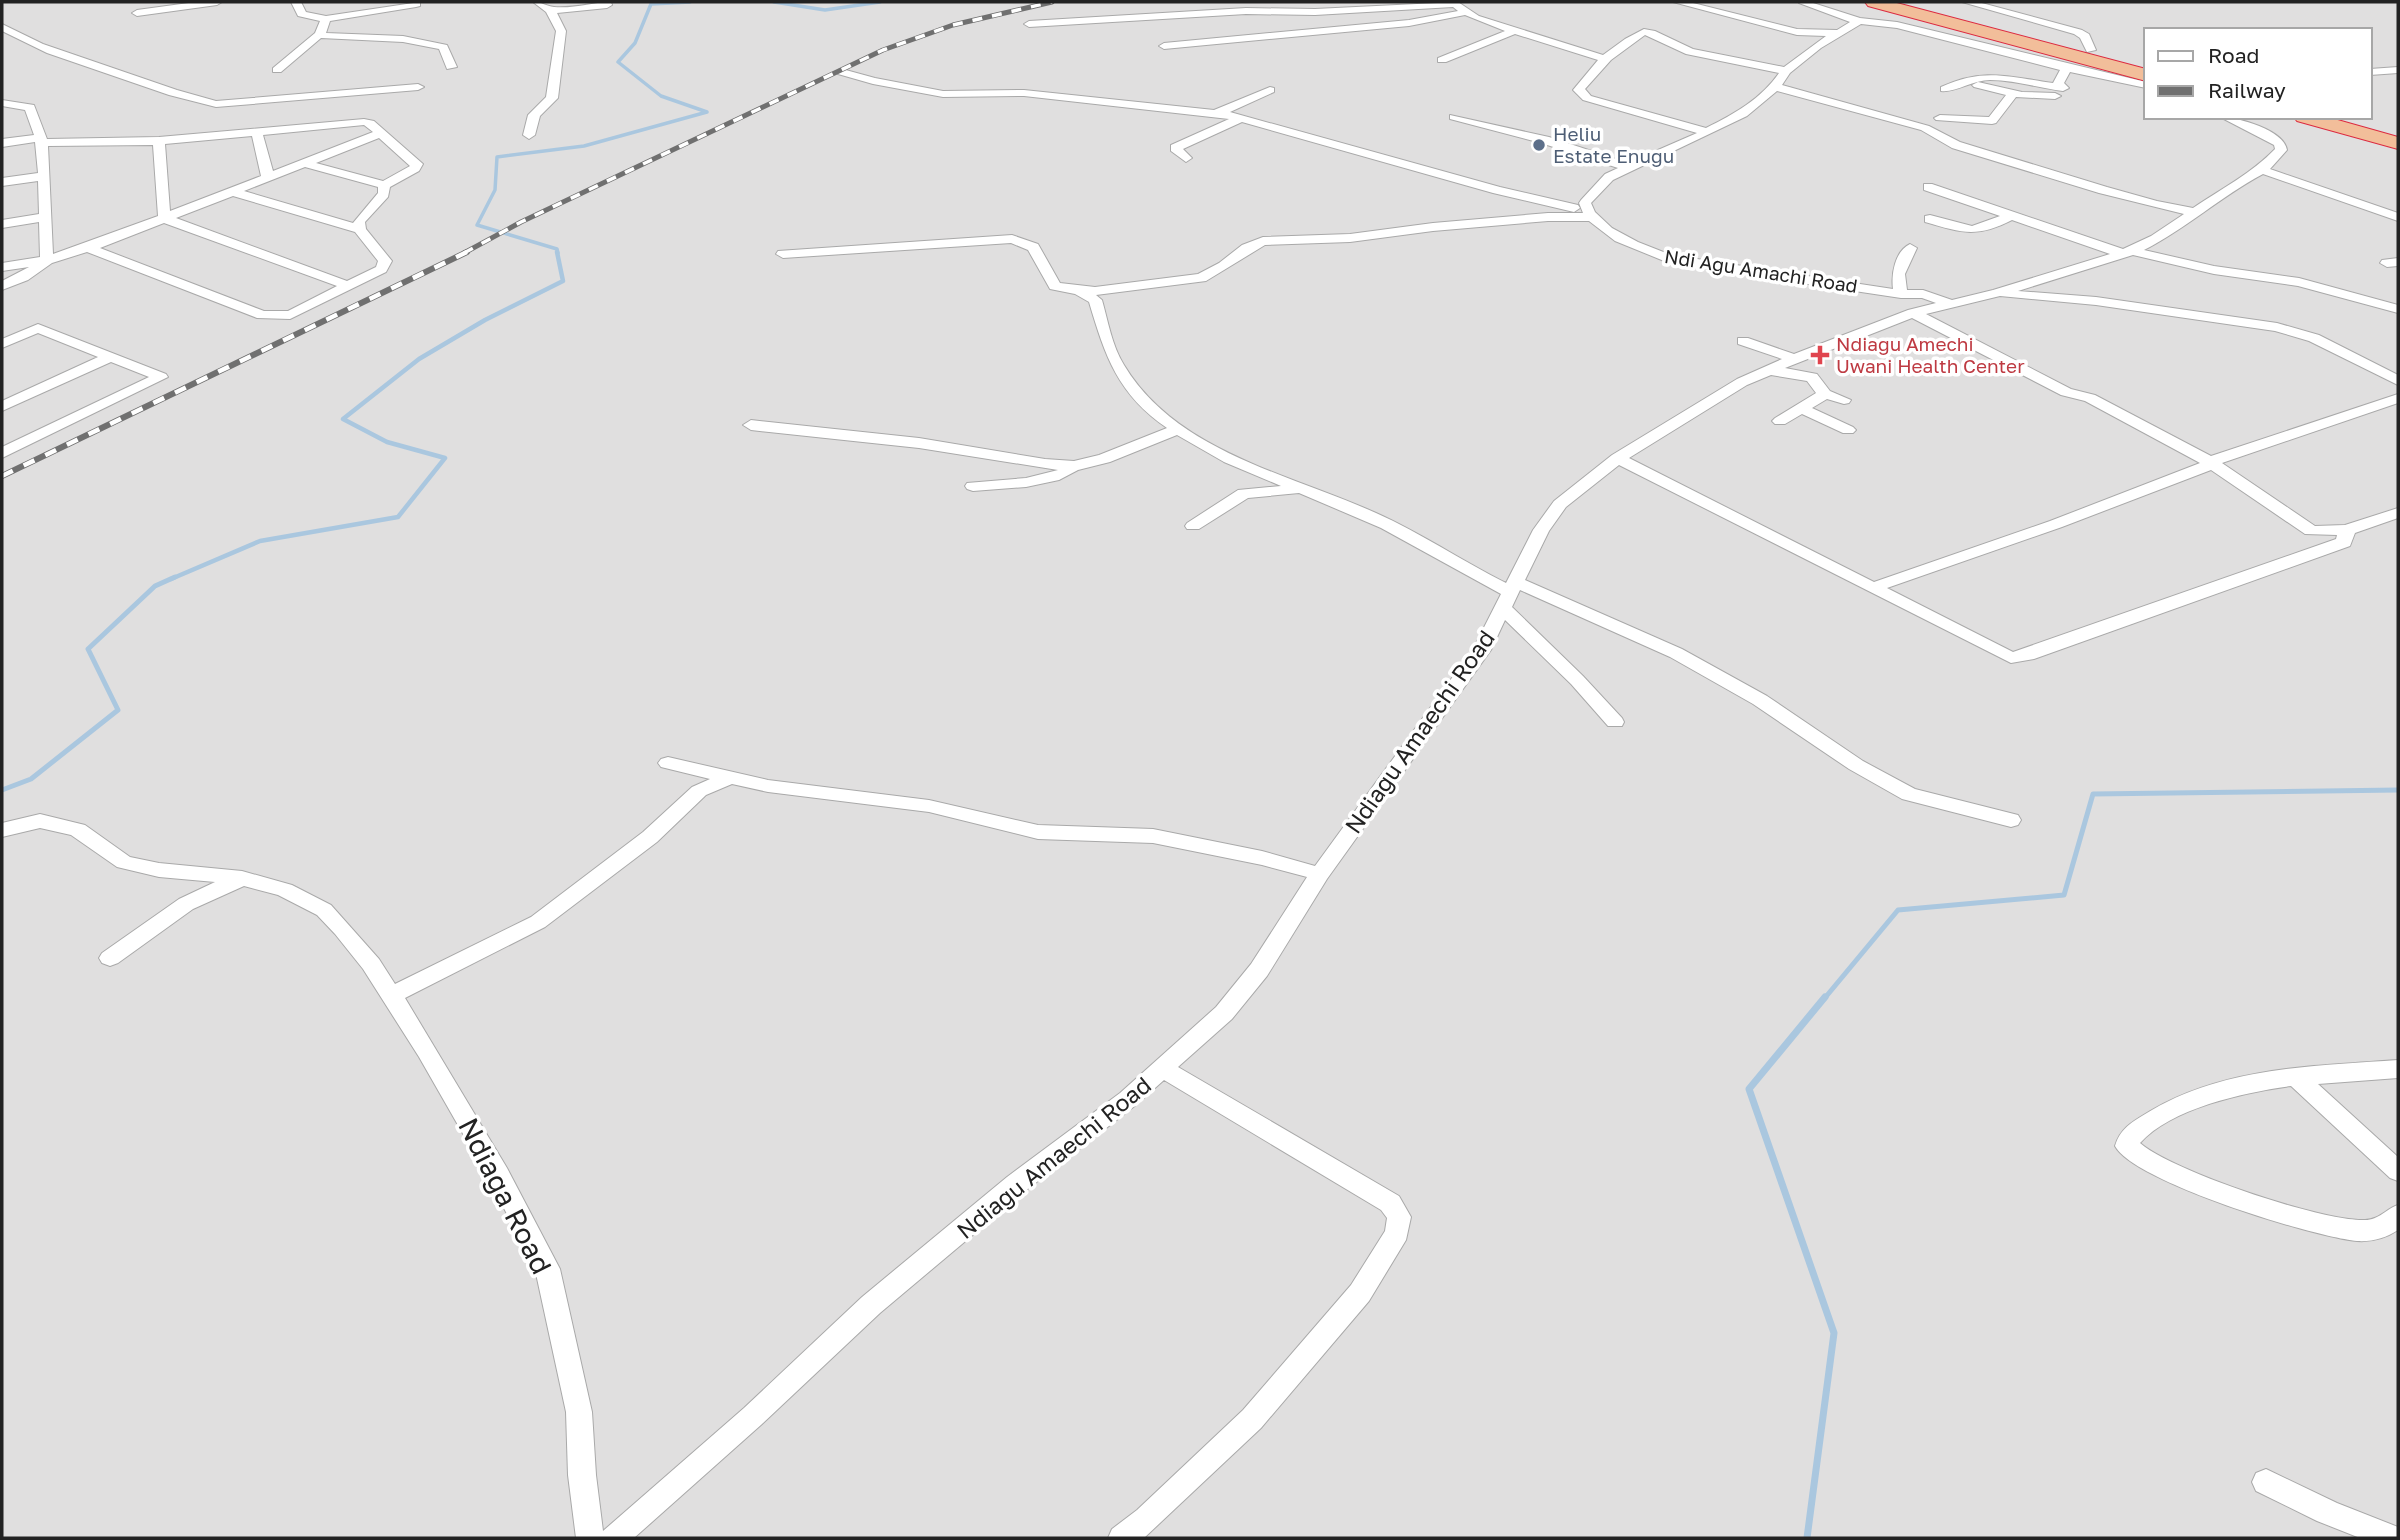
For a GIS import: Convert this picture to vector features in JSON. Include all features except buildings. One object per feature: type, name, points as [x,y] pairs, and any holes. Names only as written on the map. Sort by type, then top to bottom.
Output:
[{"type":"highway","points":[[1874,2],[2144,74]]},
{"type":"highway","points":[[1909,2],[2144,63]]},
{"type":"highway","points":[[2311,119],[2398,143]]},
{"type":"highway","points":[[2353,119],[2398,131]]},
{"type":"street","points":[[137,13],[217,2]]},
{"type":"street","points":[[296,2],[302,14],[326,19],[416,4]]},
{"type":"street","points":[[529,135],[534,115],[552,98],[561,30],[550,10],[538,2]]},
{"type":"street","points":[[550,10],[607,5],[606,2]]},
{"type":"street","points":[[1678,2],[1797,32],[1838,33]]},
{"type":"street","points":[[1967,2],[2077,32],[2085,36],[2091,50]]},
{"type":"street","points":[[1029,24],[1183,23],[1268,11],[1315,12],[1454,3],[1464,12],[1605,60]]},
{"type":"street","points":[[1804,3],[1859,21],[1897,25],[2144,85]]},
{"type":"street","points":[[1164,46],[1409,23],[1464,12]]},
{"type":"street","points":[[277,70],[320,34],[326,19]]},
{"type":"street","points":[[1588,213],[1588,198],[1609,177],[1743,114],[1775,87],[1786,71],[1859,21]]},
{"type":"street","points":[[1183,23],[1193,44]]},
{"type":"street","points":[[2,27],[46,51],[98,65],[195,100],[216,104],[418,87]]},
{"type":"street","points":[[1442,60],[1516,30]]},
{"type":"street","points":[[1707,132],[1581,94],[1581,84],[1605,60],[1644,33],[1651,33],[1690,52],[1786,71]]},
{"type":"street","points":[[320,34],[328,37],[403,39],[443,47],[451,67]]},
{"type":"street","points":[[2063,88],[2058,83],[2067,68]]},
{"type":"street","points":[[2372,72],[2393,71],[2398,83]]},
{"type":"street","points":[[842,72],[873,81],[943,94],[1024,93],[1241,118],[1497,191],[1588,213]]},
{"type":"street","points":[[1945,89],[1959,80],[1982,76],[2010,77],[2063,88]]},
{"type":"street","points":[[1959,80],[2012,93],[2052,98],[2063,88]]},
{"type":"street","points":[[1775,87],[1925,128],[1956,145],[2038,171],[2156,205],[2196,212]]},
{"type":"street","points":[[1216,114],[1270,90]]},
{"type":"street","points":[[1940,118],[1992,121],[2012,93]]},
{"type":"street","points":[[2,103],[30,107]]},
{"type":"street","points":[[2,111],[30,107]]},
{"type":"street","points":[[30,107],[41,140],[47,260]]},
{"type":"street","points":[[1454,117],[1545,140],[1628,167]]},
{"type":"street","points":[[1186,158],[1175,148],[1241,118]]},
{"type":"street","name":"Ndiagu Amaechi Road","points":[[614,1538],[753,1416],[871,1305],[950,1242],[1016,1184],[1163,1069],[1224,1013],[1259,970],[1320,874],[1482,650],[1541,530],[1560,504],[1618,457],[1742,382],[1768,370],[1913,313],[1989,289],[2128,253],[2196,212],[2240,181],[2262,170],[2278,155],[2280,144],[2269,135],[2231,119]]},
{"type":"street","points":[[2,143],[41,140],[159,141],[364,122],[370,123],[417,164],[415,168],[384,185],[303,163]]},
{"type":"street","points":[[2,267],[47,260],[88,248],[381,133]]},
{"type":"street","points":[[257,134],[268,177]]},
{"type":"street","points":[[159,141],[164,218]]},
{"type":"street","points":[[2262,170],[2398,217]]},
{"type":"street","points":[[2,182],[44,176]]},
{"type":"street","points":[[88,248],[262,315],[290,315],[381,269],[385,261],[360,229],[359,220],[384,194],[384,185]]},
{"type":"street","points":[[1928,187],[2128,253],[2214,270],[2299,282],[2397,309]]},
{"type":"street","points":[[231,191],[360,229]]},
{"type":"street","points":[[783,254],[1012,239],[1033,247],[1055,286],[1100,295],[1201,278],[1224,266],[1247,248],[1263,241],[1350,239],[1433,227],[1588,213]]},
{"type":"street","name":"Ndi Agu Amachi Road","points":[[1588,213],[1612,234],[1650,253],[1669,259],[1901,294],[1923,294],[1947,302]]},
{"type":"street","points":[[1930,219],[1972,232],[2012,215]]},
{"type":"street","points":[[2,224],[46,218]]},
{"type":"street","points":[[164,218],[349,286]]},
{"type":"street","points":[[1901,294],[1898,274],[1910,248]]},
{"type":"street","points":[[2,286],[23,277],[47,260]]},
{"type":"street","points":[[1989,289],[2277,327],[2314,338],[2398,381]]},
{"type":"street","points":[[1100,295],[1111,352],[1118,368],[1152,410],[1176,430],[1301,491],[1372,517],[1509,594],[1676,653],[1760,700],[1856,765],[1909,794],[2011,820]]},
{"type":"street","points":[[1913,313],[2061,390],[2090,398],[2210,462],[2311,531],[2347,530],[2398,513]]},
{"type":"street","points":[[2,344],[38,328],[161,377],[2,453]]},
{"type":"street","points":[[1744,341],[1796,359]]},
{"type":"street","points":[[1812,377],[1815,356],[1826,345]]},
{"type":"street","points":[[2,407],[110,357]]},
{"type":"street","points":[[1768,370],[1812,377],[1825,394],[1844,400]]},
{"type":"street","points":[[1780,421],[1825,394]]},
{"type":"street","points":[[1875,587],[2056,524],[2202,469],[2210,462],[2398,398]]},
{"type":"street","points":[[1802,409],[1848,430]]},
{"type":"street","points":[[751,425],[919,443],[1045,464],[1074,466],[1104,459],[1176,430]]},
{"type":"street","points":[[1618,457],[2011,658],[2028,656],[2344,542],[2347,530]]},
{"type":"street","points":[[974,486],[1046,479],[1067,472],[1074,466]]},
{"type":"street","points":[[1193,526],[1244,492],[1301,491]]},
{"type":"street","points":[[1509,594],[1577,680],[1615,722]]},
{"type":"street","points":[[668,763],[729,778],[817,794],[871,797],[929,806],[1038,832],[1153,836],[1262,858],[1320,874]]},
{"type":"street","points":[[392,995],[538,922],[650,837],[699,791],[729,778]]},
{"type":"street","name":"Ndiaga Road","points":[[2,830],[40,821],[78,830],[124,862],[159,870],[242,878],[285,890],[324,910],[371,964],[499,1175],[547,1269],[579,1412],[582,1475],[590,1538]]},
{"type":"street","points":[[110,958],[186,904],[242,878]]},
{"type":"street","points":[[1122,1538],[1147,1519],[1252,1419],[1360,1293],[1398,1233],[1399,1217],[1390,1203],[1163,1069]]},
{"type":"street","points":[[2398,1069],[2259,1081],[2233,1087],[2160,1114],[2131,1136],[2127,1146],[2141,1158],[2194,1183],[2340,1228],[2378,1230],[2391,1224],[2398,1215]]},
{"type":"street","points":[[2297,1077],[2398,1171]]},
{"type":"street","points":[[2266,1482],[2327,1512],[2393,1538]]},
{"type":"shaded area","points":[[2,2],[2398,2],[2398,1538],[2,1538]]},
{"type":"waterway","points":[[558,253],[557,249],[477,225],[495,190],[497,157],[584,146],[707,112],[661,96],[618,62],[635,43],[651,4],[690,2]]},
{"type":"waterway","points":[[774,2],[825,10],[880,2]]},
{"type":"waterway","points":[[171,579],[260,541],[398,517],[445,458],[387,442],[343,419],[419,359],[485,320],[563,281],[557,252]]},
{"type":"waterway","points":[[2,790],[31,779],[118,710],[88,649],[155,586],[175,577]]},
{"type":"waterway","points":[[1824,999],[1898,910],[2064,895],[2093,794],[2398,790]]},
{"type":"waterway","points":[[1807,1538],[1834,1333],[1749,1089],[1825,997]]},
{"type":"railway","points":[[464,253],[521,222],[883,50],[953,25],[1052,2]]},
{"type":"railway","points":[[2,476],[467,252]]},
{"type":"place","name":"Heliu Estate Enugu","points":[[1539,145]]},
{"type":"place","name":"Ndiagu Amechi Uwani Health Center","points":[[1820,355]]}]
